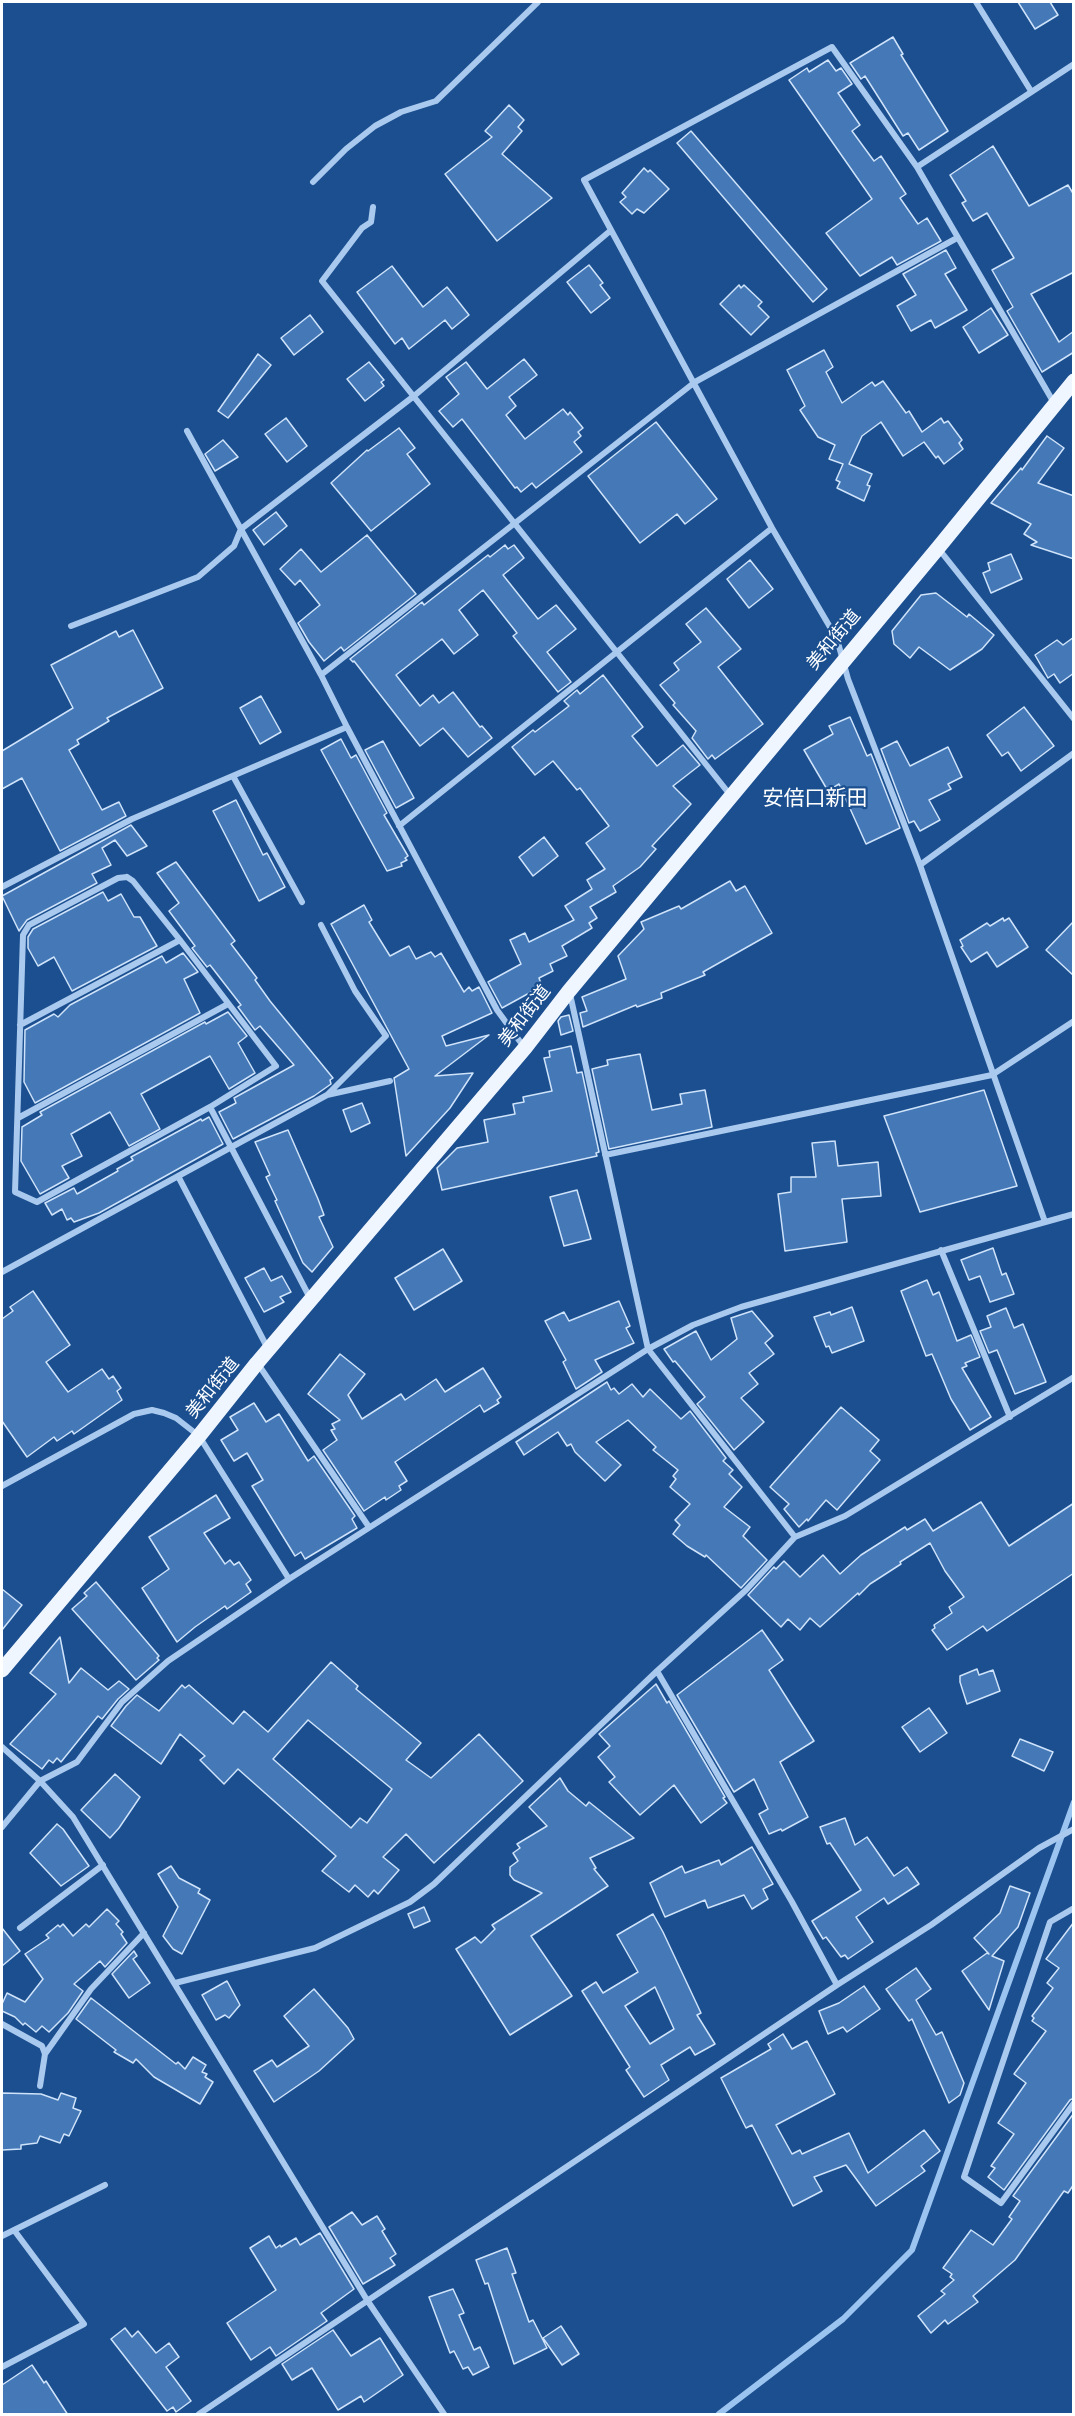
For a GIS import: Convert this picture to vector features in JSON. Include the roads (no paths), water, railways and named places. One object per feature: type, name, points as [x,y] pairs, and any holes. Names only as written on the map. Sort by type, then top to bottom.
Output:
[{"type":"main road","name":"美和街道","points":[[2,1670],[199,1436],[257,1363],[525,1048],[569,991],[1074,381]]},
{"type":"street","points":[[313,182],[346,149],[375,126],[401,112],[436,101],[538,2]]},
{"type":"street","points":[[976,2],[1031,91]]},
{"type":"street","points":[[1045,1222],[920,865],[848,679],[837,639],[772,528],[584,180],[832,47],[917,167],[1054,405]]},
{"type":"street","points":[[917,167],[1074,64]]},
{"type":"street","points":[[373,207],[371,222],[362,228],[322,280],[731,797]]},
{"type":"street","points":[[71,626],[198,577],[234,546],[241,529],[414,396],[610,231]]},
{"type":"street","points":[[321,675],[695,382],[957,238]]},
{"type":"street","points":[[187,431],[321,675],[497,1010],[525,1048]]},
{"type":"street","points":[[399,826],[772,528]]},
{"type":"street","points":[[938,548],[1074,719]]},
{"type":"street","points":[[2,887],[132,819],[347,728]]},
{"type":"street","points":[[920,865],[1074,753]]},
{"type":"street","points":[[233,776],[302,902]]},
{"type":"street","points":[[127,877],[133,881],[180,940],[228,1004],[276,1066],[210,1107],[37,1202],[15,1192],[23,935],[29,925],[118,878],[127,877]]},
{"type":"street","points":[[2,1272],[327,1095],[386,1036],[355,991],[321,925]]},
{"type":"street","points":[[20,1025],[180,940]]},
{"type":"street","points":[[569,991],[582,1040],[648,1349],[795,1537]]},
{"type":"street","points":[[18,1118],[228,1004]]},
{"type":"street","points":[[605,1155],[992,1075],[1074,1021]]},
{"type":"street","points":[[327,1095],[390,1081]]},
{"type":"street","points":[[210,1107],[311,1300]]},
{"type":"street","points":[[178,1176],[269,1351]]},
{"type":"street","points":[[2,1827],[40,1781],[76,1762],[122,1702],[168,1661],[369,1527],[648,1349],[693,1325],[741,1307],[1074,1214]]},
{"type":"street","points":[[941,1250],[1010,1417]]},
{"type":"street","points":[[257,1363],[369,1527]]},
{"type":"street","points":[[175,1983],[315,1948],[410,1902],[434,1884],[657,1671],[746,1590],[795,1537],[845,1516],[1074,1377]]},
{"type":"street","points":[[2,1486],[134,1414],[152,1410],[164,1413],[176,1418],[199,1436],[289,1579]]},
{"type":"street","points":[[657,1671],[792,1902],[837,1985]]},
{"type":"street","points":[[2,1747],[40,1781],[73,1817],[368,2300],[444,2415]]},
{"type":"street","points":[[199,2415],[837,1985],[931,1925],[1039,1848],[1071,1831]]},
{"type":"street","points":[[20,1928],[103,1865]]},
{"type":"street","points":[[1074,1908],[1050,1922],[964,2177],[1000,2203],[1074,2103]]},
{"type":"street","points":[[40,2086],[45,2054],[91,1989],[144,1933]]},
{"type":"street","points":[[2,2024],[42,2046],[45,2054]]},
{"type":"street","points":[[2,2236],[105,2186]]},
{"type":"street","points":[[2,2367],[84,2324],[14,2230]]},
{"type":"waterway","points":[[719,2414],[843,2319],[912,2250],[1074,1802]]},
{"type":"district","name":"安倍口新田","points":[[815,799]]}]
